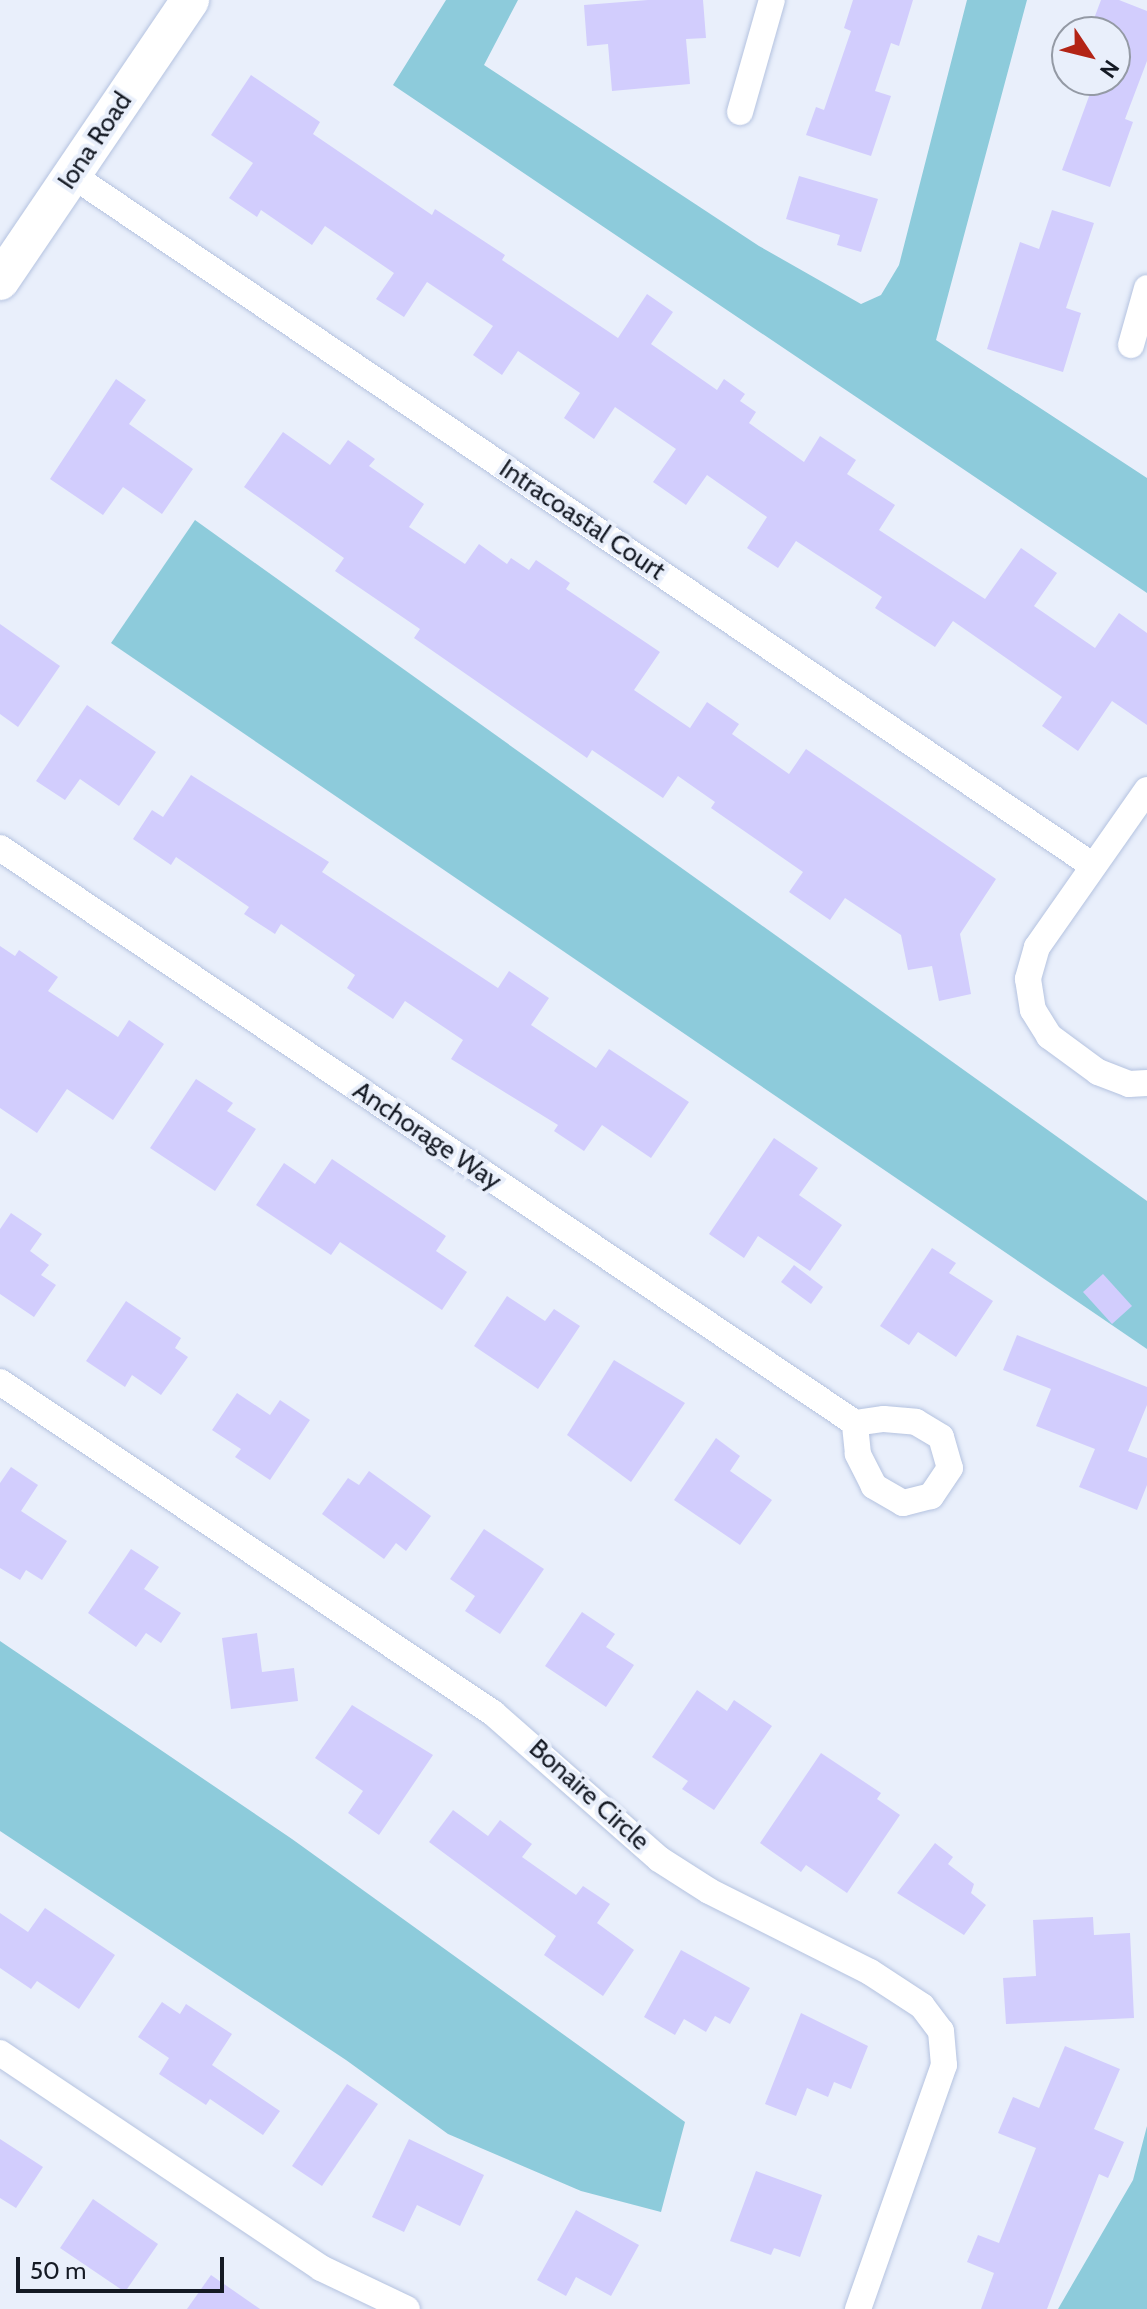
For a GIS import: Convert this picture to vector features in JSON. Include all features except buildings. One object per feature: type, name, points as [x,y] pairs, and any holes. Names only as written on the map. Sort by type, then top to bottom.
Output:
[{"type":"street","name":"Iona Road","points":[[0,281],[190,0]]},
{"type":"street","points":[[740,112],[772,0]]},
{"type":"street","name":"Intracoastal Court","points":[[72,175],[1092,865]]},
{"type":"street","points":[[1131,345],[1147,288]]},
{"type":"street","points":[[1147,790],[1037,947],[1028,979],[1033,1010],[1049,1036],[1098,1072],[1129,1084],[1147,1083]]},
{"type":"street","name":"Anchorage Way","points":[[0,848],[855,1423]]},
{"type":"street","name":"Bonaire Circle","points":[[0,1382],[493,1713],[659,1859],[709,1891],[870,1972],[922,2006],[941,2031],[944,2065],[858,2309]]},
{"type":"street","points":[[0,2053],[275,2238],[407,2309]]},
{"type":"water","points":[[446,0],[518,0],[484,65],[759,246],[861,304],[881,295],[899,265],[967,0],[1027,0],[936,340],[1147,478],[1147,593],[393,85]]},
{"type":"water","points":[[195,520],[1147,1201],[1147,1349],[111,643]]},
{"type":"water","points":[[0,1641],[292,1839],[685,2122],[661,2212],[581,2191],[448,2134],[346,2060],[0,1831]]},
{"type":"water","points":[[1147,2126],[1147,2309],[1058,2309],[1133,2180]]}]
